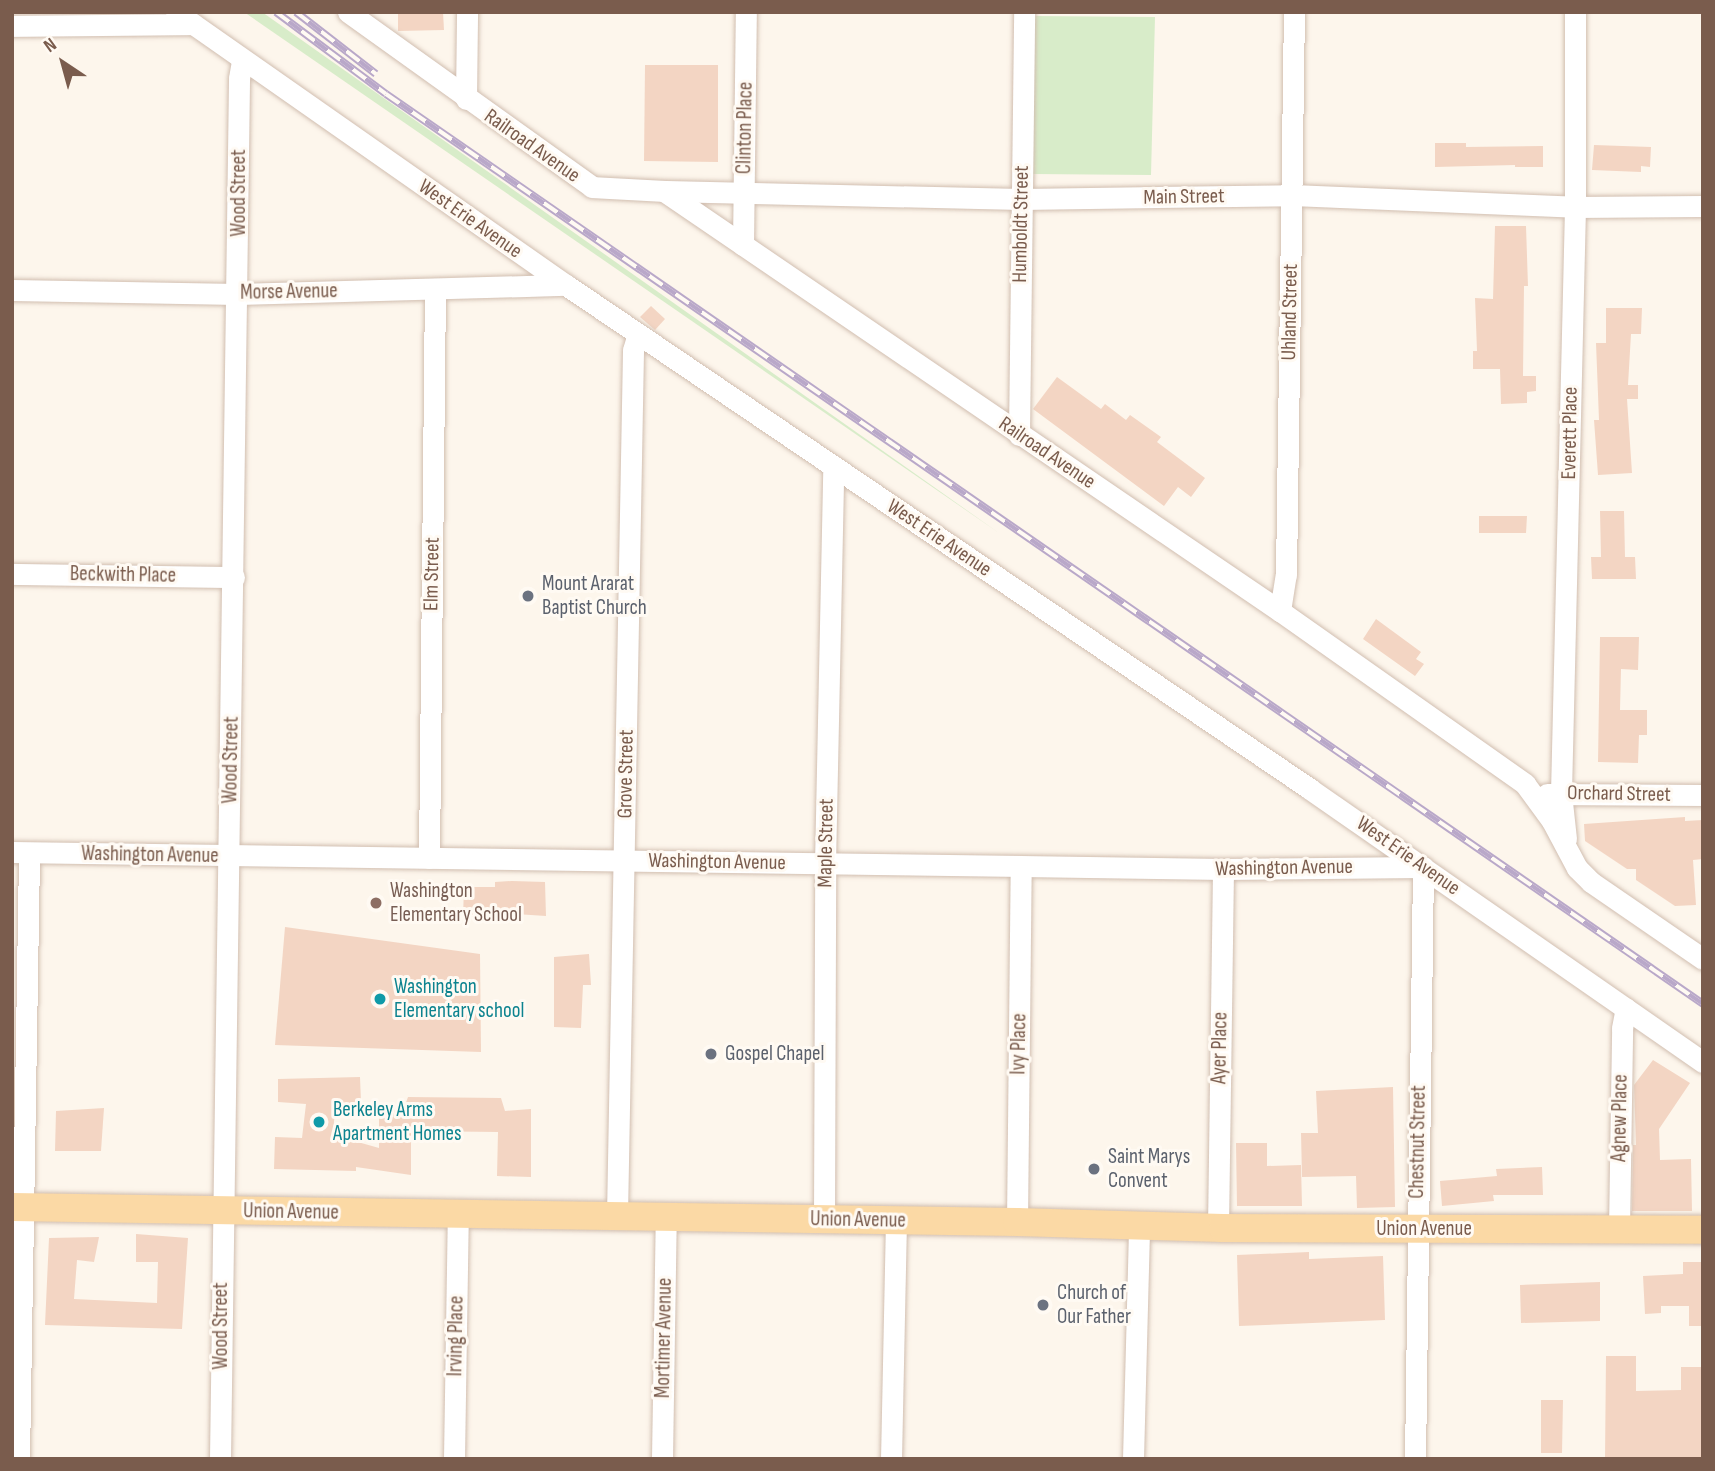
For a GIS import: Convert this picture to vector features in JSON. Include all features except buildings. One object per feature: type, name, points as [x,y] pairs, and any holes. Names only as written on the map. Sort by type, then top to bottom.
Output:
[{"type":"main road","name":"Union Avenue","points":[[18,1207],[1017,1222],[1218,1228],[1703,1230]]},
{"type":"street","name":"Railroad Avenue","points":[[348,12],[592,187],[664,191],[1280,611],[1525,784],[1552,821],[1568,852],[1591,882],[1703,958]]},
{"type":"street","points":[[466,99],[467,12]]},
{"type":"street","name":"Clinton Place","points":[[743,244],[746,12]]},
{"type":"street","name":"Humboldt Street","points":[[1019,435],[1024,12]]},
{"type":"street","name":"Uhland Street","points":[[1280,611],[1286,575],[1294,12]]},
{"type":"street","name":"Everett Place","points":[[1568,852],[1561,793],[1575,207],[1575,12]]},
{"type":"street","points":[[12,26],[185,18]]},
{"type":"street","name":"West Erie Avenue","points":[[185,18],[242,61],[566,285],[1423,867],[1703,1062]]},
{"type":"street","name":"Wood Street","points":[[220,1459],[239,78],[242,61]]},
{"type":"street","name":"Main Street","points":[[664,191],[744,195],[1021,199],[1292,195],[1575,207],[1703,206]]},
{"type":"street","name":"Morse Avenue","points":[[12,290],[238,293],[566,285]]},
{"type":"street","name":"Elm Street","points":[[429,858],[435,289]]},
{"type":"street","name":"Grove Street","points":[[617,1216],[633,350],[638,334]]},
{"type":"street","name":"Maple Street","points":[[824,1219],[825,864],[834,466]]},
{"type":"street","name":"Beckwith Place","points":[[12,574],[234,577]]},
{"type":"street","name":"Orchard Street","points":[[1534,794],[1703,795]]},
{"type":"street","points":[[19,1459],[21,853]]},
{"type":"street","name":"Washington Avenue","points":[[21,853],[1223,869],[1423,867]]},
{"type":"street","name":"Ivy Place","points":[[1017,1222],[1021,866]]},
{"type":"street","name":"Chestnut Street","points":[[1415,1459],[1416,1229],[1423,867]]},
{"type":"street","name":"Ayer Place","points":[[1218,1228],[1223,869]]},
{"type":"street","name":"Agnew Place","points":[[1619,1229],[1622,1028],[1626,1008]]},
{"type":"street","name":"Irving Place","points":[[454,1459],[458,1214]]},
{"type":"street","name":"Mortimer Avenue","points":[[662,1459],[666,1217]]},
{"type":"street","points":[[891,1459],[895,1220]]},
{"type":"street","points":[[1133,1459],[1139,1225]]},
{"type":"green space","points":[[244,12],[262,12],[999,533]]},
{"type":"green space","points":[[1035,16],[1155,17],[1151,175],[1032,174]]},
{"type":"railway","points":[[276,12],[386,94],[1703,1004]]},
{"type":"railway","points":[[296,12],[376,74]]},
{"type":"place","name":"Mount Ararat Baptist Church","points":[[528,596]]},
{"type":"place","name":"Washington Elementary School","points":[[376,903]]},
{"type":"place","name":"Washington Elementary school","points":[[380,999]]},
{"type":"place","name":"Gospel Chapel","points":[[711,1054]]},
{"type":"place","name":"Berkeley Arms Apartment Homes","points":[[319,1122]]},
{"type":"place","name":"Saint Marys Convent","points":[[1094,1169]]},
{"type":"place","name":"Church of Our Father","points":[[1043,1305]]}]
